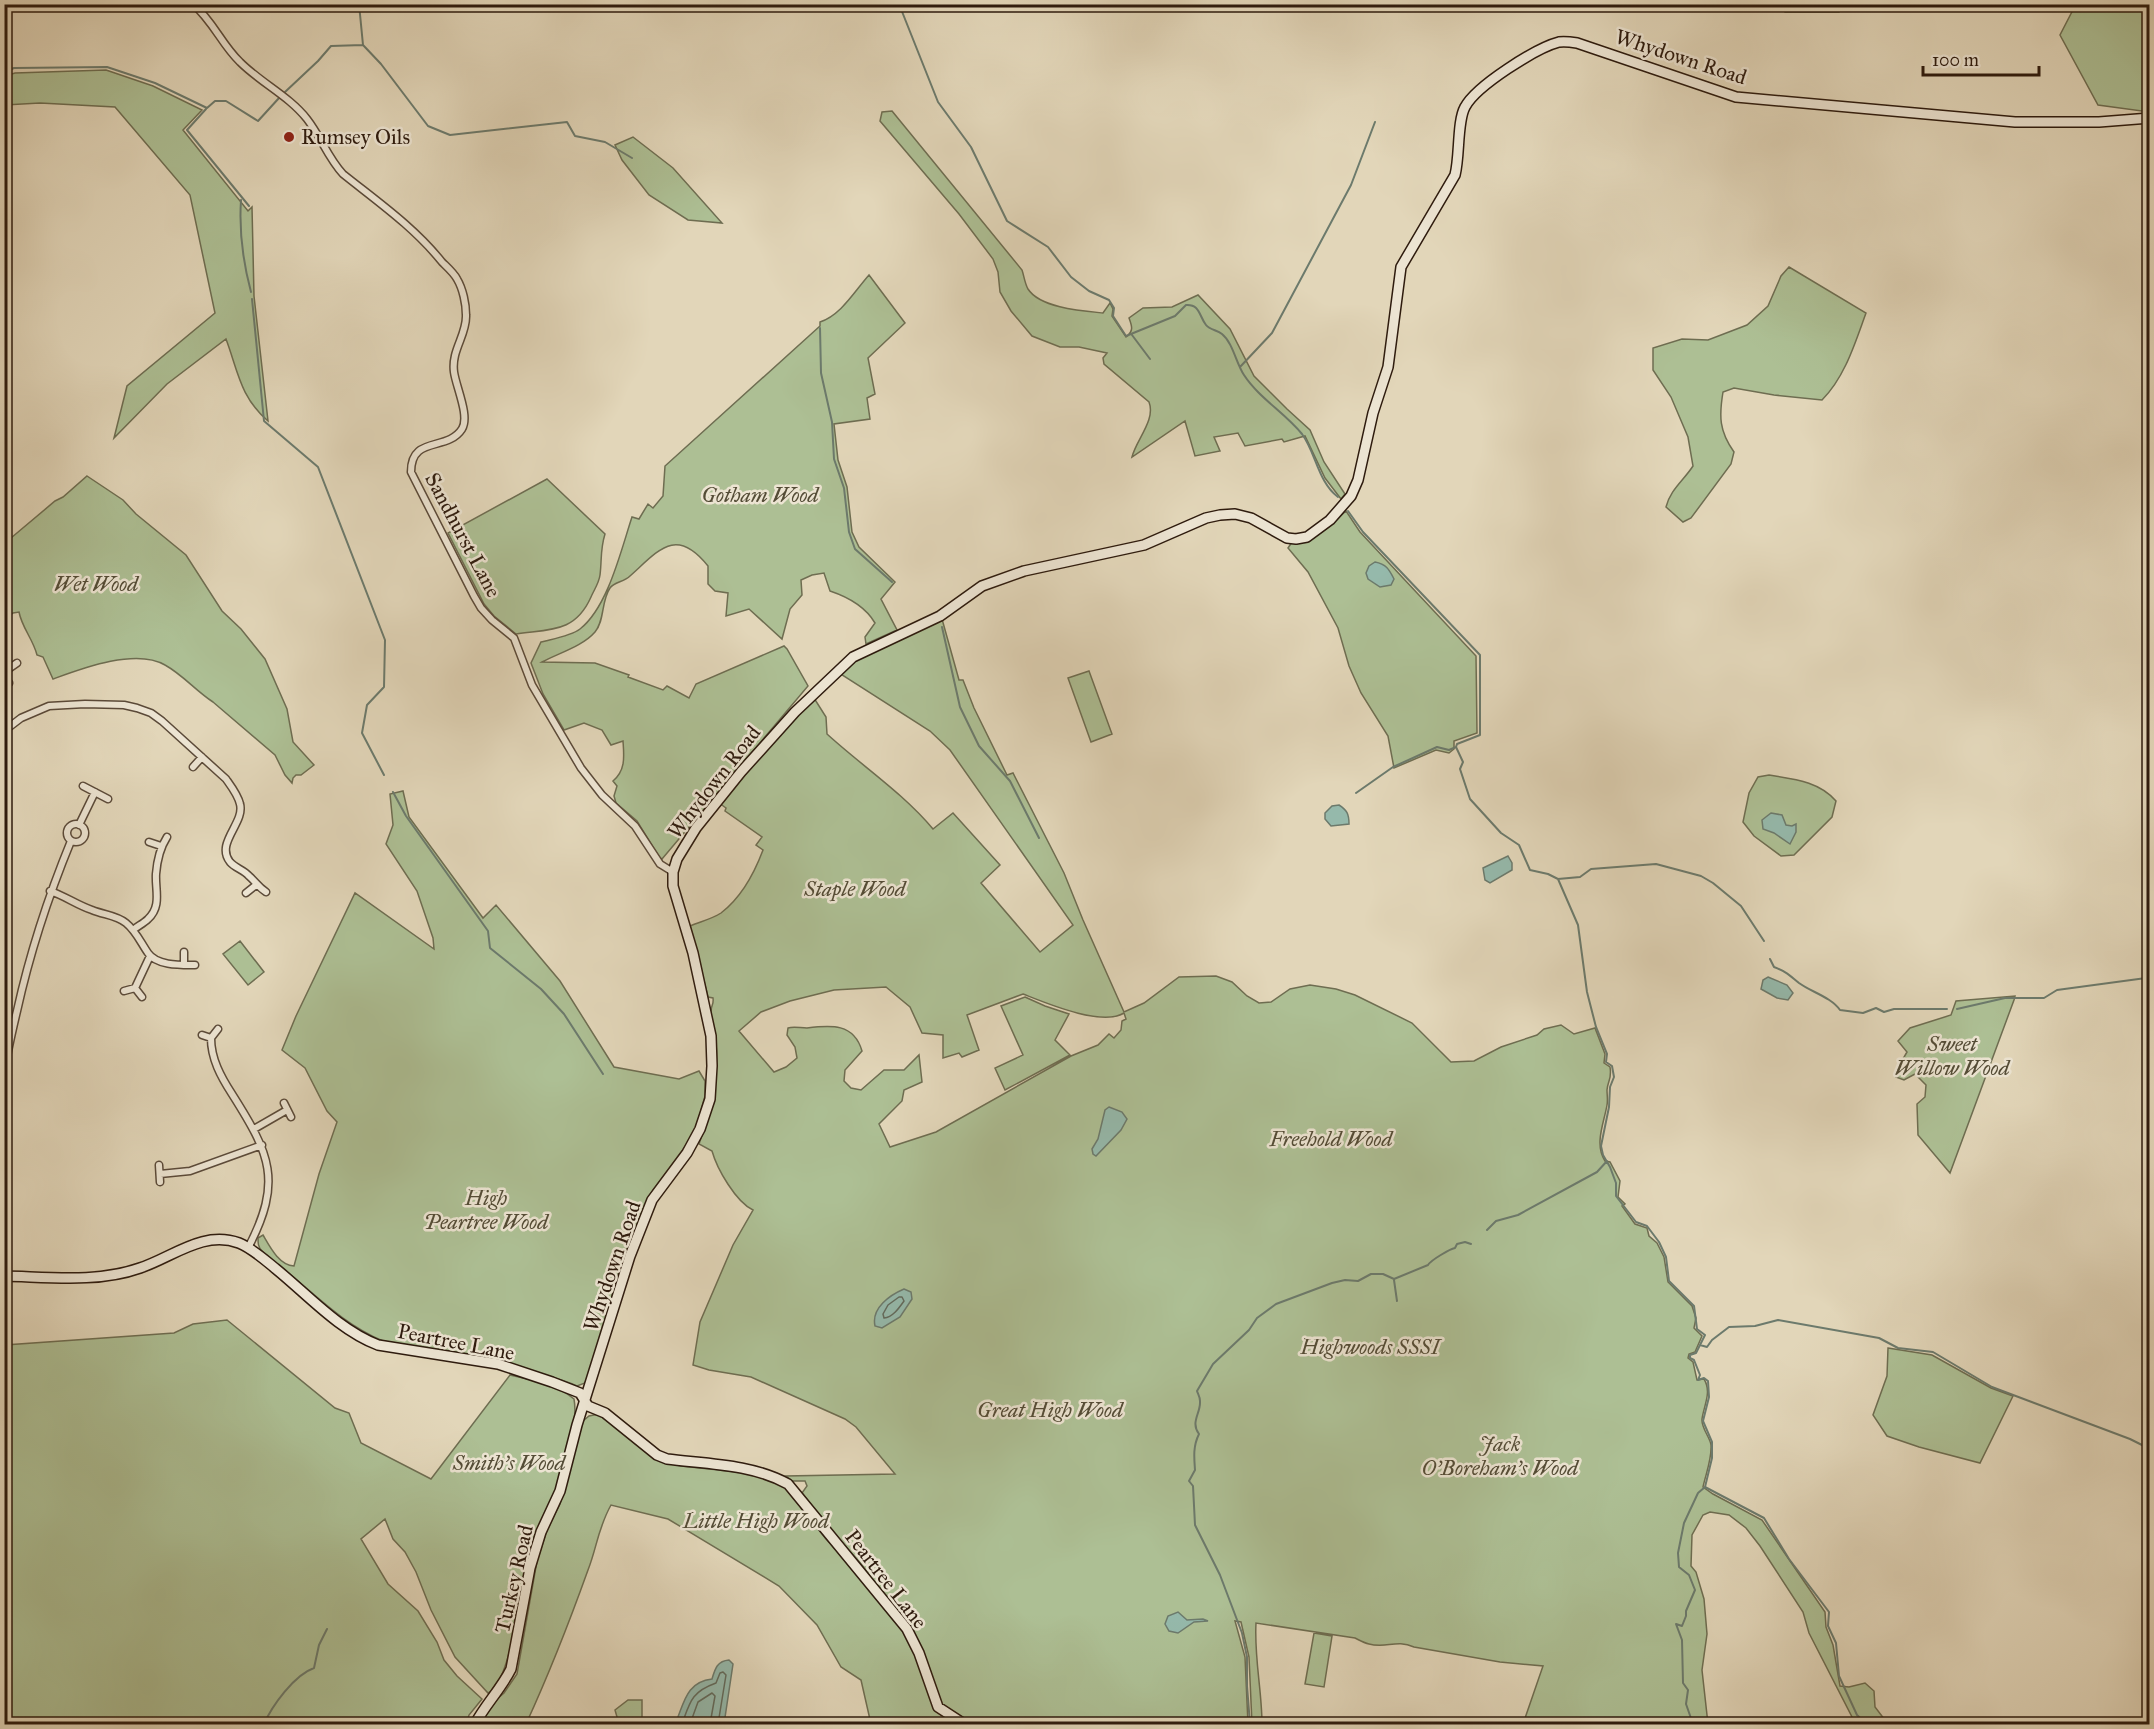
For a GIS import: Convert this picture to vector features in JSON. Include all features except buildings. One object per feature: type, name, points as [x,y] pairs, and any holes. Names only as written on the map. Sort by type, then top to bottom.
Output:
[{"type":"street","name":"Sandhurst Lane","points":[[194,4],[238,60],[307,119],[335,165],[423,239],[457,279],[464,298],[466,314],[465,326],[453,357],[454,373],[465,417],[464,426],[455,435],[414,454],[411,472],[474,596],[492,620],[514,638],[532,685],[581,768],[602,795],[635,826],[660,864],[673,872]]},
{"type":"street","name":"Whydown Road","points":[[585,1400],[630,1256],[652,1200],[687,1153],[700,1129],[710,1099],[711,1036],[693,953],[673,886],[673,872],[677,859],[696,828],[741,772],[795,712],[853,657],[940,616],[982,586],[1024,571],[1144,545],[1206,518],[1235,514],[1251,518],[1287,538],[1296,539],[1308,537],[1330,520],[1344,504],[1358,480],[1373,414],[1388,367],[1401,267],[1455,175],[1464,108],[1475,92],[1548,46],[1561,42],[1577,43],[1736,97],[2015,122],[2099,122],[2150,118]]},
{"type":"street","points":[[4,672],[17,663]]},
{"type":"street","points":[[4,731],[21,718],[49,706],[124,705],[151,713],[226,779],[240,803],[240,812],[226,848],[226,854],[230,861],[266,892]]},
{"type":"street","points":[[194,767],[202,757]]},
{"type":"street","points":[[83,786],[108,799]]},
{"type":"street","points":[[79,825],[95,792]]},
{"type":"street","points":[[73,825],[79,825],[83,829],[84,837],[77,842],[71,841],[67,836],[68,829],[73,825]]},
{"type":"street","points":[[133,930],[148,919],[156,909],[158,898],[156,871],[161,846],[166,837]]},
{"type":"street","points":[[4,1074],[24,979],[50,891],[71,841]]},
{"type":"street","points":[[149,842],[161,846]]},
{"type":"street","points":[[246,893],[256,885]]},
{"type":"street","points":[[50,891],[66,896],[93,911],[117,918],[133,930],[150,956],[171,964],[195,965]]},
{"type":"street","points":[[183,965],[184,952]]},
{"type":"street","points":[[124,992],[135,988],[150,956]]},
{"type":"street","points":[[135,988],[142,998]]},
{"type":"street","points":[[218,1029],[212,1038],[212,1048],[219,1072],[254,1129],[267,1165],[268,1198],[260,1225],[248,1248]]},
{"type":"street","points":[[202,1035],[212,1038]]},
{"type":"street","points":[[254,1129],[286,1107],[291,1117]]},
{"type":"street","points":[[160,1174],[190,1171],[261,1145]]},
{"type":"street","points":[[159,1165],[160,1182]]},
{"type":"street","name":"Peartree Lane","points":[[4,1276],[84,1278],[124,1273],[147,1266],[205,1240],[228,1240],[248,1248],[335,1319],[368,1341],[378,1345],[498,1364],[580,1393],[588,1406],[604,1413],[657,1455],[757,1471],[788,1484],[907,1629],[919,1653],[938,1707],[964,1725]]},
{"type":"street","name":"Turkey Road","points":[[474,1725],[483,1708],[507,1678],[511,1669],[530,1568],[541,1532],[560,1491],[585,1400]]},
{"type":"green space","points":[[2076,4],[2149,5],[2149,112],[2098,105],[2060,35]]},
{"type":"green space","points":[[1776,5],[1845,5],[1839,12],[1785,12]]},
{"type":"green space","points":[[106,70],[153,86],[202,110],[183,130],[248,211],[252,207],[254,296],[268,421],[251,403],[237,373],[226,339],[167,384],[114,438],[127,386],[215,313],[190,195],[115,107],[40,103],[5,105],[5,76],[15,73]]},
{"type":"green space","points":[[892,111],[1022,270],[1028,289],[1042,300],[1062,307],[1103,313],[1110,303],[1113,309],[1112,316],[1126,337],[1132,328],[1129,318],[1143,308],[1172,307],[1198,295],[1230,329],[1254,376],[1310,430],[1324,462],[1345,494],[1341,499],[1325,478],[1305,436],[1284,442],[1282,439],[1245,446],[1238,433],[1214,437],[1220,451],[1195,456],[1185,421],[1132,457],[1148,423],[1149,402],[1104,364],[1103,358],[1107,353],[1079,347],[1060,347],[1032,336],[1011,311],[1000,292],[998,272],[993,259],[959,214],[880,121],[882,112]]},
{"type":"green space","points":[[633,137],[673,168],[722,223],[688,220],[649,195],[622,160],[615,145]]},
{"type":"green space","points":[[1789,267],[1866,313],[1853,348],[1837,381],[1822,400],[1734,388],[1723,392],[1721,423],[1725,437],[1734,452],[1731,464],[1691,518],[1683,522],[1666,507],[1674,490],[1693,466],[1688,437],[1671,397],[1653,370],[1653,348],[1682,339],[1708,340],[1747,325],[1768,306],[1781,276]]},
{"type":"green space","name":"Gotham Wood","points":[[869,275],[905,323],[868,358],[875,394],[867,398],[870,419],[834,424],[838,460],[847,487],[852,532],[859,547],[895,582],[881,599],[897,630],[866,644],[865,637],[875,623],[856,603],[830,591],[824,573],[801,580],[802,595],[790,609],[782,639],[749,609],[726,616],[728,593],[715,591],[708,584],[708,566],[697,554],[686,547],[677,545],[668,546],[659,551],[628,578],[612,586],[607,593],[598,627],[590,637],[542,662],[595,663],[663,690],[667,686],[689,698],[696,684],[784,646],[787,649],[808,686],[662,859],[637,821],[616,803],[614,796],[617,786],[613,781],[622,767],[623,741],[611,745],[602,730],[584,723],[564,730],[543,694],[531,663],[541,642],[576,631],[590,619],[606,593],[632,517],[639,519],[648,504],[653,508],[663,496],[665,466],[820,326],[820,322],[841,309]]},
{"type":"green space","name":"Wet Wood","points":[[87,476],[123,500],[136,514],[186,555],[222,611],[241,629],[265,659],[287,709],[293,742],[314,765],[301,775],[296,775],[292,783],[285,775],[275,755],[178,673],[165,665],[139,658],[109,661],[53,679],[43,657],[37,655],[19,612],[13,613],[5,620],[5,543]]},
{"type":"green space","points":[[547,479],[605,534],[599,578],[585,609],[569,623],[550,630],[516,634],[494,616],[484,604],[448,533]]},
{"type":"green space","points":[[1346,511],[1360,532],[1476,656],[1477,733],[1454,741],[1454,749],[1449,753],[1436,750],[1394,768],[1388,736],[1361,693],[1349,666],[1338,628],[1308,572],[1288,548],[1292,542],[1322,532]]},
{"type":"green space","name":"Highwoods SSSI","points":[[942,619],[959,680],[963,680],[1007,775],[1013,773],[1064,873],[1124,1012],[1144,1003],[1179,977],[1216,976],[1232,982],[1247,996],[1259,1003],[1271,1002],[1290,989],[1310,985],[1355,995],[1412,1023],[1451,1062],[1474,1061],[1501,1047],[1537,1035],[1544,1029],[1561,1025],[1574,1034],[1595,1028],[1605,1054],[1604,1063],[1610,1067],[1607,1105],[1600,1141],[1602,1154],[1605,1161],[1610,1162],[1620,1181],[1618,1197],[1625,1204],[1622,1206],[1635,1224],[1647,1228],[1649,1236],[1657,1243],[1664,1257],[1668,1282],[1692,1306],[1696,1318],[1694,1328],[1702,1336],[1695,1352],[1689,1354],[1688,1358],[1693,1362],[1697,1380],[1704,1379],[1707,1389],[1702,1422],[1711,1450],[1703,1487],[1762,1520],[1825,1612],[1826,1627],[1833,1645],[1840,1686],[1849,1687],[1865,1683],[1874,1691],[1875,1707],[1888,1724],[1852,1724],[1852,1717],[1809,1633],[1803,1612],[1760,1546],[1746,1528],[1729,1515],[1710,1512],[1703,1515],[1692,1535],[1691,1566],[1696,1572],[1704,1599],[1707,1634],[1702,1670],[1708,1724],[1523,1724],[1543,1666],[1500,1662],[1402,1644],[1375,1645],[1355,1638],[1256,1623],[1262,1724],[1252,1724],[1249,1657],[1241,1622],[1235,1621],[1245,1657],[1248,1724],[971,1724],[942,1705],[887,1601],[862,1565],[802,1493],[807,1486],[805,1481],[792,1481],[786,1476],[895,1474],[856,1427],[845,1419],[751,1377],[693,1365],[700,1322],[733,1245],[753,1210],[740,1200],[728,1184],[712,1151],[699,1144],[713,1095],[717,1056],[711,1015],[713,998],[708,997],[690,926],[721,913],[735,900],[751,876],[763,850],[756,845],[762,837],[725,811],[726,808],[719,803],[814,698],[826,717],[827,734],[896,792],[933,829],[953,813],[1000,865],[981,883],[1040,952],[1073,925],[950,750],[930,731],[839,673],[852,662]],"holes":[[[886,987],[910,1007],[922,1033],[943,1035],[943,1058],[959,1053],[962,1057],[979,1050],[967,1015],[1023,994],[1088,1016],[1114,1017],[1124,1013],[1126,1019],[1122,1021],[1121,1030],[1114,1038],[1109,1034],[1098,1045],[1071,1056],[936,1132],[890,1147],[879,1124],[902,1101],[904,1090],[922,1082],[919,1055],[904,1070],[884,1070],[861,1090],[851,1088],[844,1081],[845,1070],[862,1051],[853,1035],[847,1031],[825,1026],[788,1028],[787,1035],[795,1047],[797,1058],[786,1067],[774,1072],[739,1031],[761,1012],[790,1001],[834,990]]]},
{"type":"green space","points":[[1089,671],[1112,734],[1091,742],[1068,678]]},
{"type":"green space","points":[[1769,775],[1814,785],[1836,801],[1832,817],[1794,855],[1781,856],[1754,836],[1743,822],[1749,793],[1758,777]]},
{"type":"green space","name":"High Peartree Wood","points":[[403,791],[409,817],[483,918],[496,905],[560,981],[614,1067],[679,1079],[699,1071],[705,1081],[705,1096],[697,1125],[687,1144],[653,1190],[644,1208],[617,1277],[596,1356],[585,1383],[577,1386],[507,1362],[383,1341],[357,1328],[335,1312],[268,1258],[258,1245],[258,1238],[263,1235],[279,1259],[294,1266],[319,1174],[337,1122],[327,1111],[305,1068],[282,1050],[355,893],[434,949],[433,938],[417,891],[386,844],[393,825],[390,794]]},
{"type":"green space","points":[[240,941],[264,972],[248,985],[223,954]]},
{"type":"green space","name":"Sweet Willow Wood","points":[[2015,996],[1950,1173],[1918,1135],[1917,1104],[1925,1097],[1926,1085],[1915,1074],[1904,1080],[1896,1077],[1907,1052],[1898,1041],[1910,1028],[1951,1015],[1956,1001]]},
{"type":"green space","points":[[1025,997],[1069,1014],[1055,1040],[1070,1055],[1005,1090],[995,1068],[1023,1055],[1001,1006]]},
{"type":"green space","name":"Smith's Wood","points":[[227,1320],[335,1408],[349,1413],[361,1443],[431,1479],[510,1375],[552,1386],[574,1399],[574,1417],[568,1448],[556,1491],[529,1563],[512,1643],[502,1675],[495,1687],[488,1693],[455,1657],[431,1610],[416,1572],[405,1552],[393,1539],[385,1519],[361,1539],[388,1584],[418,1611],[437,1642],[444,1660],[457,1676],[482,1699],[469,1715],[466,1724],[5,1724],[5,1345],[174,1333],[193,1324]]},
{"type":"green space","points":[[1888,1348],[1932,1355],[1991,1388],[2013,1396],[1980,1463],[1887,1436],[1873,1415],[1887,1376]]},
{"type":"green space","name":"Little High Wood","points":[[599,1414],[654,1459],[681,1466],[747,1473],[784,1486],[904,1632],[914,1651],[934,1708],[957,1724],[871,1724],[861,1680],[841,1667],[817,1625],[779,1586],[668,1519],[611,1505],[566,1629],[526,1724],[478,1724],[490,1705],[504,1693],[517,1674],[537,1561],[547,1530],[560,1504],[583,1421],[589,1416]]},
{"type":"green space","points":[[1314,1633],[1332,1636],[1324,1687],[1305,1684]]},
{"type":"green space","points":[[628,1700],[642,1700],[642,1724],[619,1724],[615,1710]]},
{"type":"water","points":[[1375,562],[1389,570],[1394,579],[1391,585],[1380,587],[1368,579],[1366,573],[1369,566]]},
{"type":"water","points":[[1339,805],[1347,813],[1349,824],[1331,826],[1325,819],[1325,813],[1332,806]]},
{"type":"water","points":[[1771,813],[1782,815],[1786,825],[1796,824],[1796,832],[1790,844],[1774,833],[1763,829],[1762,820]]},
{"type":"water","points":[[1508,856],[1512,863],[1512,870],[1490,883],[1485,880],[1483,868]]},
{"type":"water","points":[[1768,977],[1787,985],[1793,993],[1788,1000],[1777,998],[1761,989],[1763,980]]},
{"type":"water","points":[[1109,1107],[1122,1112],[1127,1119],[1121,1130],[1096,1156],[1092,1149],[1098,1139],[1105,1110]]},
{"type":"water","points":[[904,1289],[911,1292],[912,1299],[900,1317],[882,1328],[875,1326],[876,1313],[879,1308],[893,1295]]},
{"type":"water","points":[[1178,1612],[1187,1620],[1208,1621],[1194,1622],[1178,1633],[1169,1631],[1165,1624],[1168,1616]]},
{"type":"water","points":[[729,1660],[733,1664],[724,1724],[675,1724],[691,1690],[703,1681],[712,1679],[719,1664]]},
{"type":"waterway","points":[[285,92],[331,46],[363,45],[359,4]]},
{"type":"waterway","points":[[899,4],[938,102],[971,147],[1007,221],[1048,247],[1071,277],[1089,291],[1109,300],[1114,308],[1113,316],[1126,336],[1175,316],[1186,305],[1194,306],[1208,327],[1226,338],[1241,370],[1250,383],[1302,434],[1326,484],[1338,497]]},
{"type":"waterway","points":[[363,45],[381,64],[428,126],[450,135],[567,122],[575,136],[605,142],[632,158]]},
{"type":"waterway","points":[[4,72],[14,68],[107,67],[155,83],[207,108],[215,101],[226,101],[258,121],[279,98]]},
{"type":"waterway","points":[[206,109],[187,130],[249,206]]},
{"type":"waterway","points":[[1240,367],[1272,333],[1351,185],[1375,122]]},
{"type":"waterway","points":[[241,200],[242,246],[251,292]]},
{"type":"waterway","points":[[252,299],[264,421],[318,467],[385,640],[384,687],[367,705],[362,733],[384,775]]},
{"type":"waterway","points":[[820,328],[821,373],[832,422],[834,459],[844,488],[849,532],[855,549],[892,582]]},
{"type":"waterway","points":[[1132,335],[1150,359]]},
{"type":"waterway","points":[[1348,511],[1363,532],[1480,655],[1480,735],[1457,744],[1456,747],[1463,762],[1460,769],[1470,799],[1501,833],[1519,845],[1530,870],[1558,879],[1578,925],[1587,992],[1596,1027],[1607,1054],[1606,1062],[1612,1066],[1614,1077],[1610,1087],[1609,1107],[1601,1146],[1603,1155],[1616,1183],[1616,1196],[1636,1222],[1647,1226],[1659,1242],[1666,1257],[1669,1281],[1694,1306],[1697,1329],[1705,1335],[1696,1353],[1690,1355],[1690,1358],[1694,1360],[1700,1375],[1698,1380],[1704,1378],[1708,1381],[1709,1397],[1703,1421],[1712,1442],[1712,1458],[1705,1487],[1698,1493],[1684,1523],[1678,1553],[1679,1567],[1689,1575],[1695,1590],[1682,1626],[1676,1624],[1682,1640],[1683,1683],[1688,1690],[1686,1704],[1693,1724]]},
{"type":"waterway","points":[[942,627],[960,707],[979,746],[1010,781],[1039,838]]},
{"type":"waterway","points":[[1356,793],[1393,767],[1437,747],[1449,750],[1456,747]]},
{"type":"waterway","points":[[393,792],[406,816],[488,931],[490,948],[541,989],[564,1014],[603,1074]]},
{"type":"waterway","points":[[1558,879],[1580,877],[1591,869],[1656,864],[1701,876],[1741,906],[1764,941]]},
{"type":"waterway","points":[[1770,959],[1774,967],[1826,998],[1840,1010],[1863,1013],[1876,1008],[1884,1012],[1894,1009],[1947,1009]]},
{"type":"waterway","points":[[1957,1009],[2005,998],[2044,998],[2057,990],[2146,978],[2150,972]]},
{"type":"waterway","points":[[1487,1230],[1496,1221],[1518,1215],[1597,1172],[1607,1161]]},
{"type":"waterway","points":[[1250,1724],[1247,1657],[1242,1633],[1220,1575],[1195,1525],[1193,1486],[1189,1481],[1195,1470],[1194,1456],[1199,1434],[1196,1430],[1200,1405],[1197,1391],[1213,1364],[1249,1330],[1257,1318],[1276,1304],[1332,1283],[1345,1280],[1358,1281],[1371,1274],[1383,1274],[1394,1279],[1428,1265],[1455,1248],[1457,1244],[1465,1242],[1471,1244]]},
{"type":"waterway","points":[[1394,1280],[1397,1301]]},
{"type":"waterway","points":[[1700,1345],[1707,1347],[1712,1340],[1729,1327],[1755,1326],[1778,1320],[1879,1338],[1898,1348],[1933,1352],[1992,1387],[2130,1439],[2150,1449]]},
{"type":"waterway","points":[[1705,1487],[1764,1518],[1789,1559],[1829,1612],[1828,1626],[1836,1643],[1839,1676],[1857,1715],[1867,1724]]},
{"type":"waterway","points":[[264,1724],[284,1692],[299,1677],[314,1668],[319,1645],[327,1629]]},
{"type":"place","name":"Rumsey Oils","points":[[289,137]]},
{"type":"park label","name":"Staple Wood","points":[[855,889]]},
{"type":"park label","name":"Freehold Wood","points":[[1331,1139]]},
{"type":"park label","name":"Great High Wood","points":[[1050,1410]]},
{"type":"park label","name":"Jack O'Boreham's Wood","points":[[1500,1456]]}]
